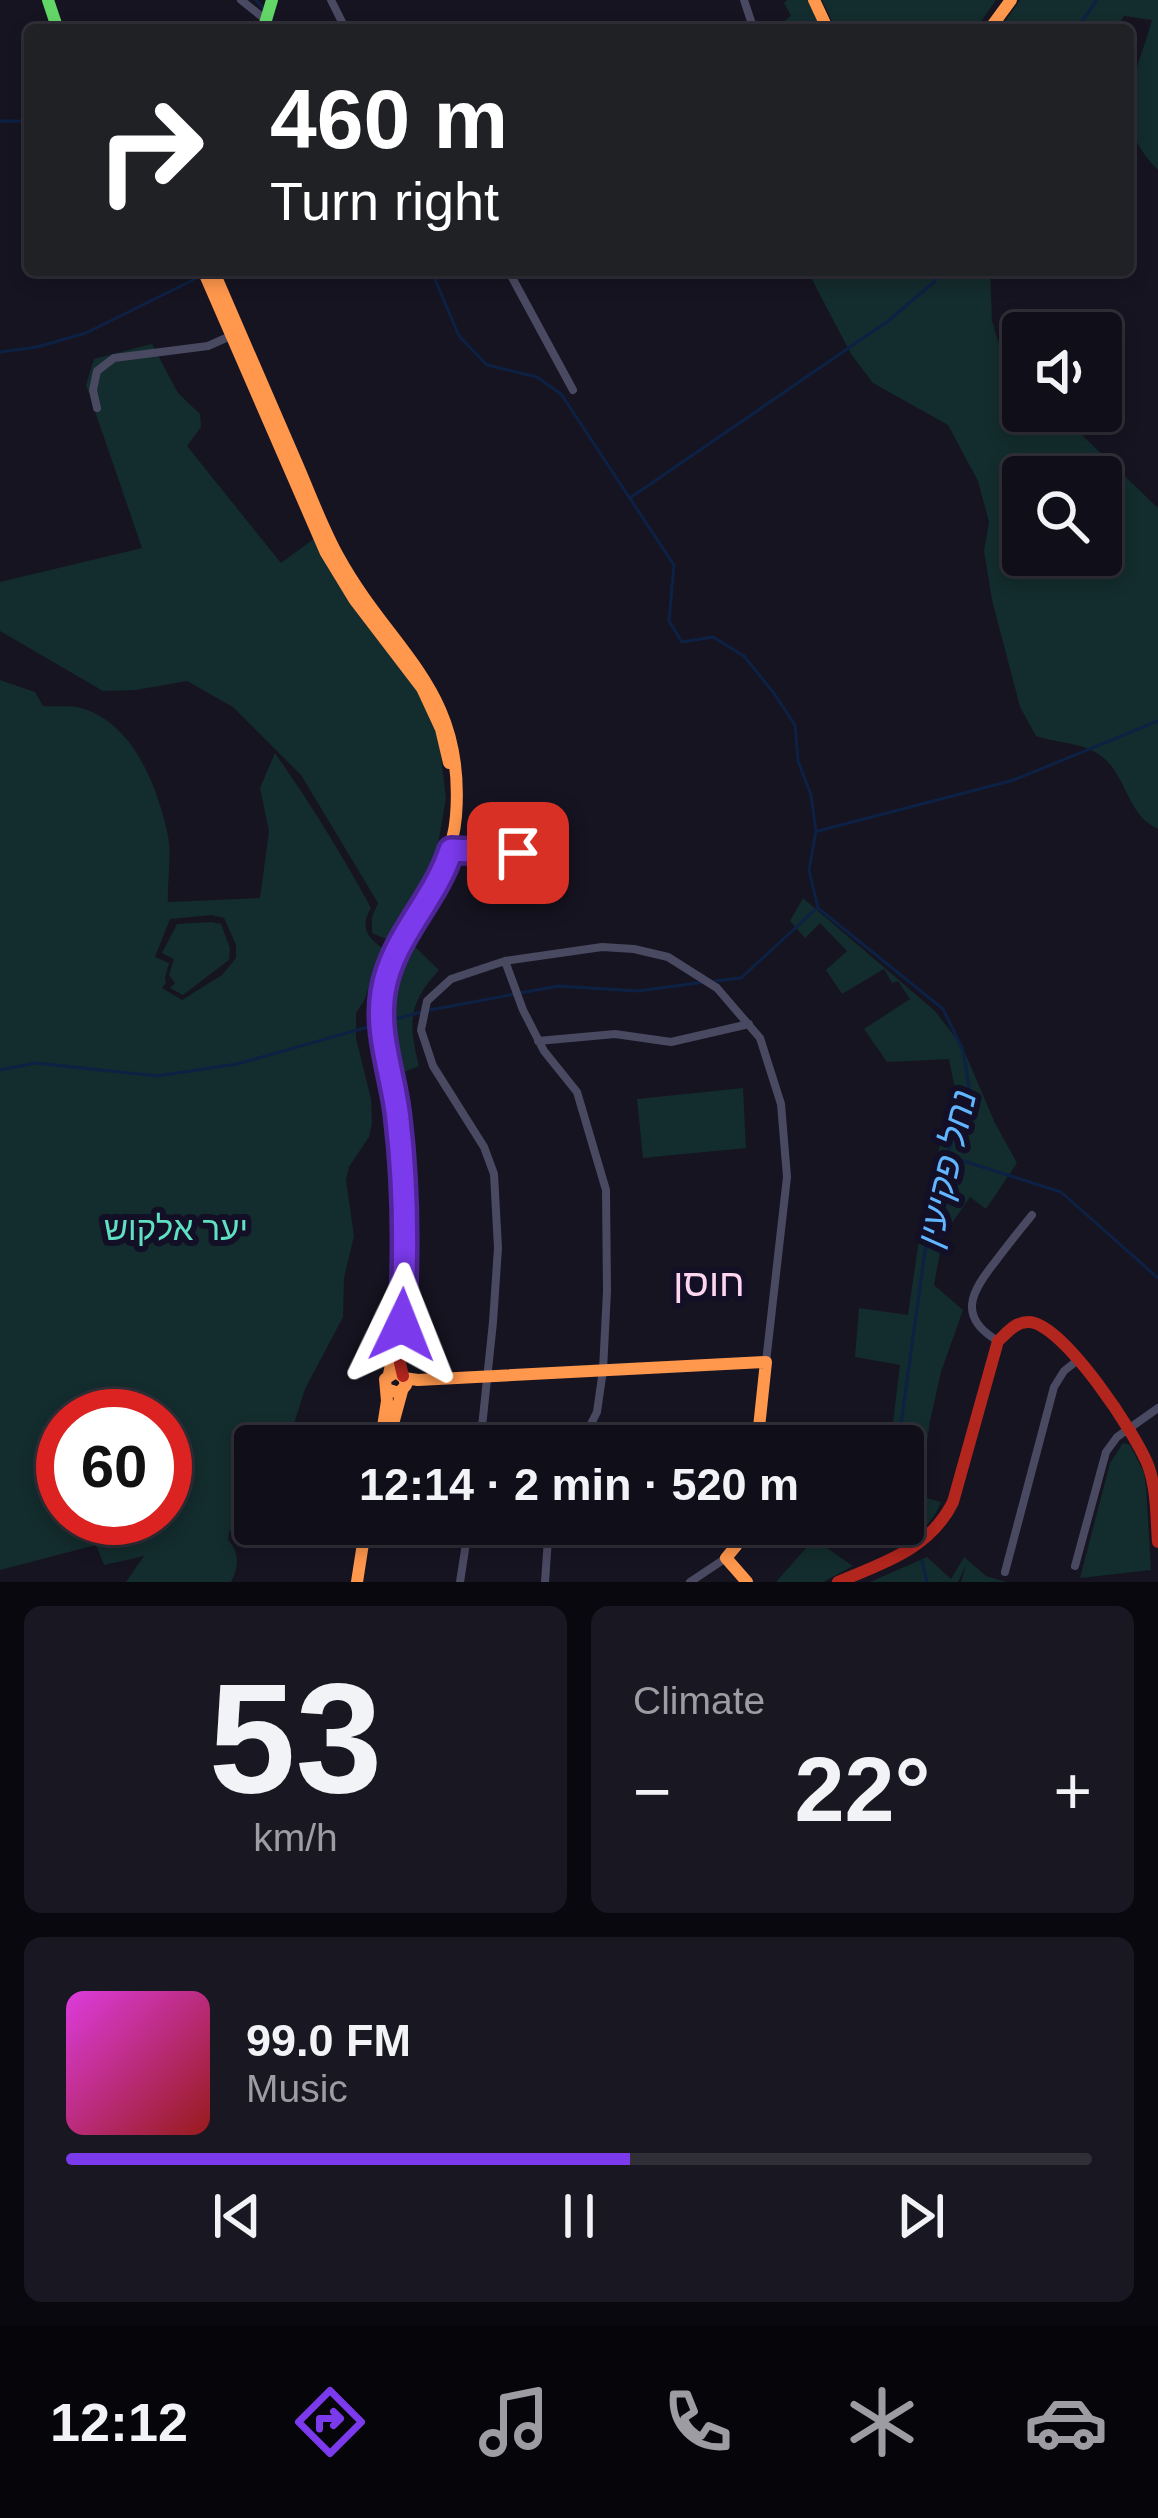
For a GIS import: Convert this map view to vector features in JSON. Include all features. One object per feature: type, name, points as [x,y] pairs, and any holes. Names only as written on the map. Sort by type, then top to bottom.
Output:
[{"type":"main road","points":[[206,276],[334,568],[422,688],[441,729],[448,760],[450,809],[444,851],[430,884],[396,937],[376,1005],[376,1043],[393,1127],[398,1252],[394,1355],[404,1381]]},
{"type":"main road","points":[[216,276],[337,555],[419,668],[441,705],[454,747],[458,782],[451,850],[440,879],[395,953],[382,1004],[383,1043],[399,1130],[404,1264],[400,1363],[404,1381],[390,1425]]},
{"type":"main road","points":[[838,1582],[920,1544],[944,1522],[998,1341],[1013,1327],[1029,1322],[1056,1332],[1127,1429],[1149,1468],[1158,1542]]},
{"type":"main road","points":[[385,1425],[386,1389],[392,1394],[404,1381],[766,1362],[759,1425]]},
{"type":"main road","points":[[360,1582],[366,1545]]},
{"type":"main road","points":[[736,1545],[726,1558],[747,1582]]},
{"type":"street","points":[[241,0],[263,24]]},
{"type":"street","points":[[511,276],[573,390]]},
{"type":"street","points":[[97,408],[93,390],[97,371],[114,358],[208,346],[232,337],[235,322]]},
{"type":"street","points":[[451,850],[525,854],[536,863],[540,896]]},
{"type":"street","points":[[482,1425],[498,1248],[494,1174],[484,1148],[434,1066],[421,1030],[428,1001],[451,979],[505,961],[602,947],[668,957],[717,988],[760,1038],[781,1105],[787,1177],[766,1362]]},
{"type":"street","points":[[505,961],[538,1041],[577,1092],[605,1190],[603,1370],[590,1425]]},
{"type":"street","points":[[538,1041],[615,1034],[671,1042],[749,1024]]},
{"type":"street","points":[[998,1341],[976,1322],[972,1296],[1032,1215]]},
{"type":"street","points":[[1005,1572],[1054,1387],[1079,1359]]},
{"type":"street","points":[[1076,1566],[1106,1452],[1127,1429],[1158,1408]]},
{"type":"street","points":[[460,1582],[466,1545]]},
{"type":"street","points":[[545,1582],[548,1545]]},
{"type":"street","points":[[690,1582],[726,1558]]},
{"type":"green space","points":[[809,0],[819,24],[780,24],[791,16],[784,3]]},
{"type":"green space","points":[[822,0],[996,0],[979,24],[833,24]]},
{"type":"green space","points":[[1020,0],[1158,0],[1158,170],[1134,135],[1134,77],[1152,20],[1124,16],[1119,24],[1003,24]]},
{"type":"green space","points":[[810,276],[990,276],[992,321],[1002,348],[1002,432],[1079,432],[1104,456],[1002,456],[1002,576],[1122,576],[1122,473],[1158,508],[1158,829],[1135,808],[1107,761],[1083,747],[1036,736],[1020,707],[992,600],[984,551],[989,522],[978,481],[948,425],[873,383],[851,354]]},
{"type":"green space","points":[[152,344],[178,393],[200,414],[201,427],[187,446],[281,563],[315,538],[424,697],[438,733],[446,798],[437,850],[417,897],[386,939],[372,933],[378,903],[301,775],[233,707],[187,681],[103,691],[0,631],[0,582],[142,548],[86,385],[94,359]]},
{"type":"green space","name":"יער אלקוש","points":[[0,680],[35,692],[43,706],[77,707],[100,716],[129,742],[150,778],[164,817],[170,852],[168,902],[260,898],[269,831],[260,788],[275,753],[360,888],[371,908],[366,931],[383,948],[356,1013],[372,1123],[346,1180],[354,1236],[344,1278],[343,1317],[305,1389],[294,1425],[234,1425],[234,1525],[228,1540],[237,1560],[231,1582],[126,1582],[144,1556],[104,1565],[96,1545],[0,1570]],"holes":[[[224,918],[236,945],[236,958],[222,975],[182,1000],[162,988],[169,963],[155,957],[170,919]]]},
{"type":"green space","points":[[803,898],[935,1011],[962,1046],[1017,1163],[986,1209],[970,1197],[943,1236],[934,1285],[963,1310],[941,1372],[924,1462],[924,1425],[859,1425],[893,1423],[900,1365],[855,1357],[859,1308],[908,1315],[924,1205],[955,1089],[949,1059],[887,1062],[864,1029],[910,999],[898,981],[892,983],[884,969],[842,994],[826,970],[847,951],[820,923],[805,938],[790,921]]},
{"type":"green space","points":[[177,924],[221,924],[229,960],[183,995],[170,988],[175,983],[169,975],[174,959],[162,953]]},
{"type":"green space","points":[[412,944],[439,970],[421,993],[413,1015],[419,1066],[399,1074],[389,1007]]},
{"type":"green space","points":[[743,1088],[746,1148],[643,1158],[637,1099]]},
{"type":"green space","points":[[1123,1443],[1130,1445],[1144,1473],[1151,1570],[1080,1578],[1110,1463]]},
{"type":"green space","points":[[924,1497],[941,1502],[924,1527]]},
{"type":"green space","points":[[809,1545],[823,1545],[853,1566],[823,1582],[776,1582]]},
{"type":"green space","points":[[927,1557],[951,1579],[964,1557],[986,1576],[1006,1582],[961,1582],[966,1565],[958,1582],[870,1582]]},
{"type":"waterway","name":"נחל פקיעין","points":[[256,0],[266,12]]},
{"type":"waterway","points":[[1080,24],[1097,0]]},
{"type":"waterway","name":"נחל פקיעין","points":[[272,20],[276,24]]},
{"type":"waterway","points":[[0,121],[24,121]]},
{"type":"waterway","name":"נחל פקיעין","points":[[434,276],[459,336],[487,365],[537,377],[561,394],[674,565],[669,621],[682,642],[713,637],[744,656],[773,692],[795,725],[798,761],[811,795],[816,831],[809,870],[818,908],[943,1009],[963,1050],[970,1093],[933,1193],[901,1425]]},
{"type":"waterway","points":[[630,498],[888,321],[938,276]]},
{"type":"waterway","points":[[0,352],[86,333],[199,277]]},
{"type":"waterway","points":[[818,831],[1014,780],[1158,721]]},
{"type":"waterway","points":[[715,981],[741,978],[816,909]]},
{"type":"waterway","points":[[430,1010],[558,986],[638,991],[705,982]]},
{"type":"waterway","points":[[0,1070],[36,1063],[157,1076],[237,1064],[421,1012]]},
{"type":"waterway","points":[[948,1156],[1061,1192],[1158,1278]]},
{"type":"waterway","name":"נחל פקיעין","points":[[922,1561],[927,1582]]},
{"type":"traffic: fast","points":[[48,0],[56,24]]},
{"type":"traffic: fast","points":[[265,24],[272,0]]},
{"type":"traffic: slow","points":[[814,0],[825,24]]},
{"type":"traffic: slow","points":[[993,24],[1011,0]]},
{"type":"traffic: slow","points":[[206,276],[326,553],[354,599],[422,688],[441,729],[449,763]]},
{"type":"traffic: slow","points":[[216,276],[332,545],[421,674],[449,735],[456,772],[452,840],[400,947],[384,992]]},
{"type":"traffic: slow","points":[[389,1374],[394,1351]]},
{"type":"traffic: slow","points":[[404,1378],[766,1362],[759,1425]]},
{"type":"traffic: slow","points":[[383,1425],[385,1379],[396,1372],[404,1378],[406,1385],[399,1393],[386,1389]]},
{"type":"traffic: slow","points":[[393,1425],[402,1391]]},
{"type":"traffic: slow","points":[[357,1582],[363,1545]]},
{"type":"traffic: slow","points":[[736,1545],[726,1558],[747,1582]]},
{"type":"traffic: jam","points":[[384,992],[383,1027],[401,1159],[403,1376]]},
{"type":"traffic: jam","points":[[838,1582],[904,1552],[943,1518],[953,1502],[998,1341],[1023,1322],[1043,1327],[1060,1340],[1098,1383],[1131,1432],[1152,1477],[1158,1542]]},
{"type":"district","name":"חוסן","points":[[709,1282]]},
{"type":"route","points":[[402,1325],[399,1130],[382,1031],[387,977],[400,941],[440,879],[451,850],[518,853]]}]
